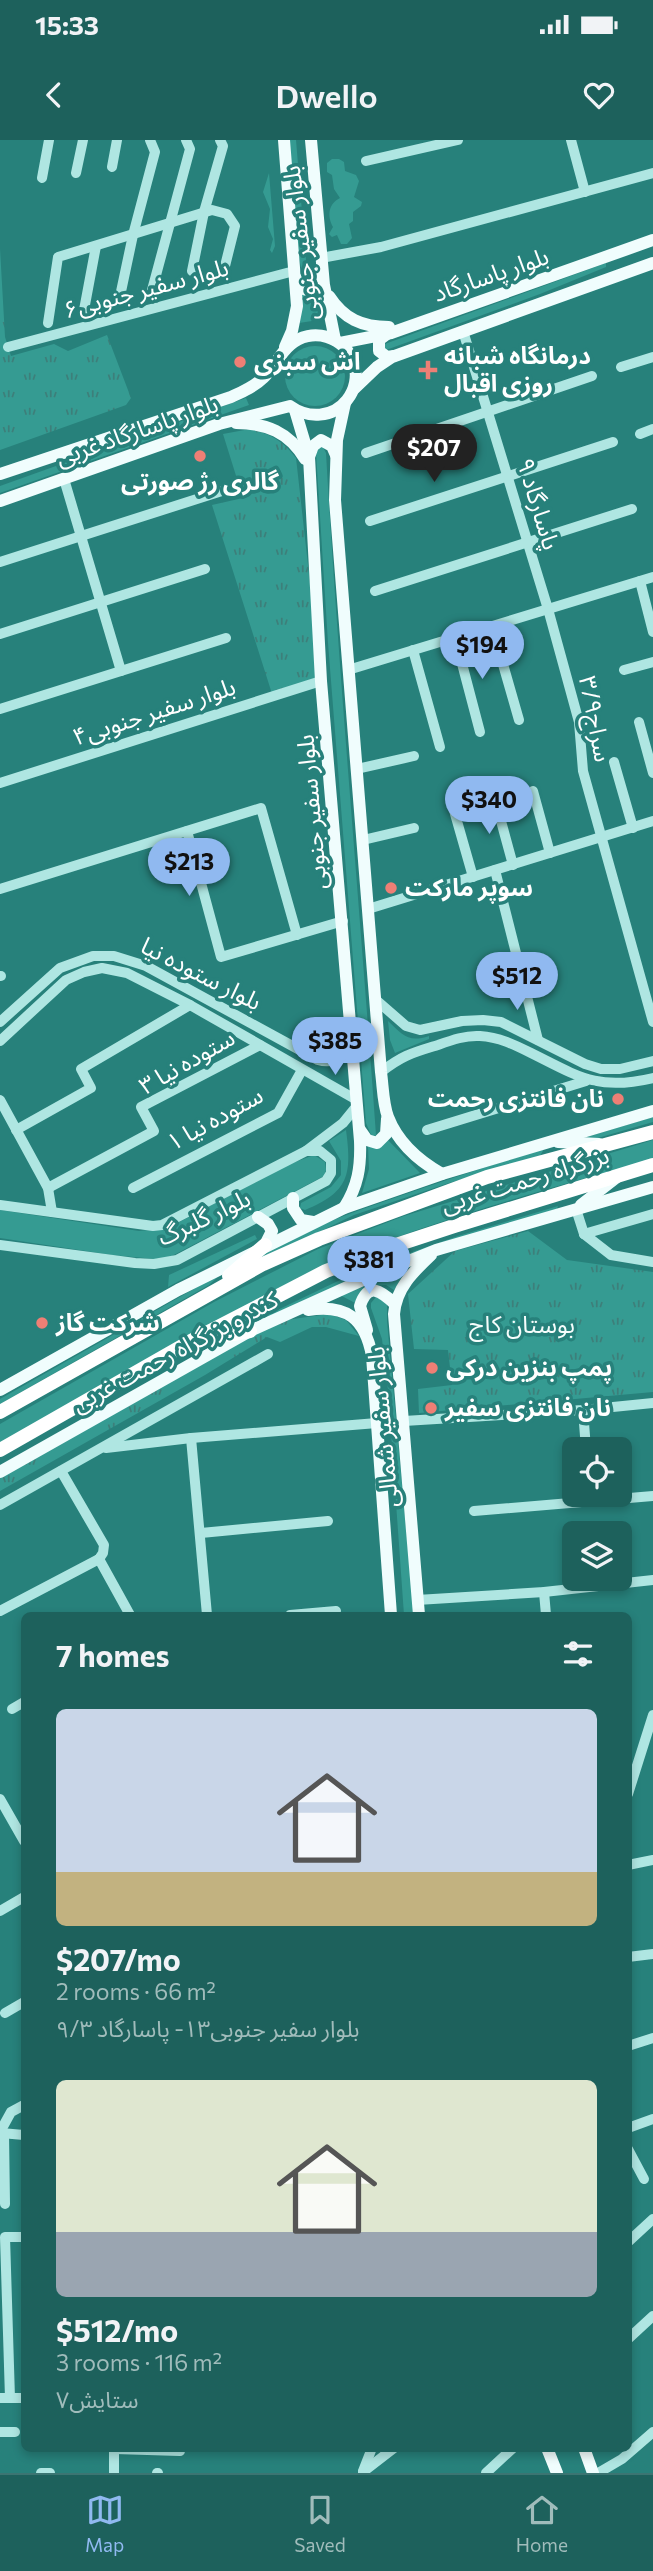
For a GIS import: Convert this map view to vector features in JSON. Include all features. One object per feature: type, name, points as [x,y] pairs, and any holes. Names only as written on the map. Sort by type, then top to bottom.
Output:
[{"type":"highway","name":"بزرگراه رحمت غربی","points":[[0,1412],[263,1264],[319,1239],[487,1177],[653,1132]]},
{"type":"highway","name":"بزرگراه رحمت غربی","points":[[0,1450],[191,1341],[315,1277],[374,1252],[653,1165]]},
{"type":"highway","points":[[201,1300],[265,1245]]},
{"type":"highway","points":[[191,1341],[250,1331]]},
{"type":"main road","name":"بلوار سفیر جنوبی","points":[[281,356],[292,331],[297,306],[284,140]]},
{"type":"main road","name":"بلوار سفیر جنوبی","points":[[311,140],[325,290],[338,341],[349,352],[355,364],[353,389]]},
{"type":"main road","name":"بلوار پاسارگاد","points":[[281,356],[298,339],[307,336],[317,335],[338,341],[391,333],[653,240]]},
{"type":"main road","points":[[624,251],[633,270]]},
{"type":"main road","points":[[294,271],[302,288],[310,291],[319,281],[321,258]]},
{"type":"main road","points":[[345,402],[353,389],[394,356],[653,263]]},
{"type":"main road","points":[[325,290],[336,307],[355,321],[376,327],[404,328]]},
{"type":"main road","points":[[391,333],[379,341],[379,351],[387,356],[394,356]]},
{"type":"main road","name":"بلوار پاسارگاد غربی","points":[[0,474],[231,397],[263,379],[281,356]]},
{"type":"main road","name":"بلوار سفیر جنوبی","points":[[345,402],[336,455],[335,500],[381,1072],[387,1115],[411,1152],[442,1174]]},
{"type":"main road","name":"بلوار پاسارگاد غربی","points":[[0,501],[219,424],[292,408],[316,415],[327,414],[345,402]]},
{"type":"main road","name":"بلوار سفیر جنوبی","points":[[292,408],[309,463],[321,681],[358,1126],[360,1170],[353,1194],[344,1208]]},
{"type":"main road","points":[[219,424],[260,424],[279,431],[294,443],[309,463]]},
{"type":"main road","points":[[309,463],[313,446],[321,440],[332,446],[336,455]]},
{"type":"main road","name":"کندرو بزرگراه رحمت غربی","points":[[0,1390],[178,1290],[344,1208],[442,1174],[653,1111]]},
{"type":"main road","points":[[358,1126],[367,1140],[377,1143],[386,1134],[387,1115]]},
{"type":"main road","points":[[549,1141],[606,1145]]},
{"type":"main road","points":[[576,1209],[619,1175]]},
{"type":"main road","name":"کندرو بزرگراه رحمت غربی","points":[[0,1472],[250,1331],[376,1274],[436,1250],[653,1187]]},
{"type":"main road","points":[[293,1198],[295,1214],[301,1220],[313,1222]]},
{"type":"main road","points":[[258,1217],[268,1224],[272,1231],[265,1245]]},
{"type":"main road","points":[[368,1336],[360,1306],[368,1293],[380,1291],[395,1304],[402,1286],[436,1250]]},
{"type":"main road","name":"بلوار سفیر شمالی","points":[[395,1304],[419,1612]]},
{"type":"main road","name":"بلوار سفیر شمالی","points":[[290,1313],[320,1308],[343,1310],[354,1318],[368,1336],[372,1356],[391,1612]]},
{"type":"main road","points":[[549,2452],[557,2473]]},
{"type":"main road","points":[[585,2452],[593,2473]]},
{"type":"street","points":[[42,178],[49,140]]},
{"type":"street","points":[[76,173],[83,140]]},
{"type":"street","points":[[112,167],[117,140]]},
{"type":"street","points":[[119,301],[155,152],[150,140]]},
{"type":"street","points":[[152,290],[190,149],[186,140]]},
{"type":"street","points":[[192,271],[204,212],[223,145],[220,140]]},
{"type":"street","points":[[366,161],[458,140]]},
{"type":"street","points":[[570,140],[585,192]]},
{"type":"street","points":[[321,258],[381,247],[653,173]]},
{"type":"street","points":[[48,323],[58,257],[212,210],[227,214],[235,226],[223,274]]},
{"type":"street","points":[[84,310],[96,246]]},
{"type":"street","name":"بلوار سفیر جنوبی۶","points":[[8,347],[294,271]]},
{"type":"street","name":"پاسارگاد ۹","points":[[463,331],[548,609]]},
{"type":"street","points":[[621,367],[653,357]]},
{"type":"street","points":[[366,453],[592,376]]},
{"type":"street","points":[[640,434],[653,429]]},
{"type":"street","points":[[370,521],[613,442]]},
{"type":"street","points":[[64,479],[121,671]]},
{"type":"street","points":[[0,562],[225,490]]},
{"type":"street","points":[[375,591],[632,509]]},
{"type":"street","points":[[0,634],[205,569]]},
{"type":"street","points":[[348,670],[653,577]]},
{"type":"street","points":[[640,581],[653,632]]},
{"type":"street","name":"سراج۳/۹","points":[[548,609],[579,722],[583,771],[653,1022]]},
{"type":"street","points":[[492,626],[519,720]]},
{"type":"street","points":[[455,637],[480,732]]},
{"type":"street","points":[[0,709],[226,638]]},
{"type":"street","points":[[413,650],[440,747]]},
{"type":"street","points":[[624,670],[653,662]]},
{"type":"street","name":"بلوار سفیر جنوبی۴","points":[[0,783],[321,681]]},
{"type":"street","points":[[639,722],[653,773]]},
{"type":"street","points":[[357,769],[414,756]]},
{"type":"street","points":[[614,762],[633,828]]},
{"type":"street","points":[[533,791],[550,853]]},
{"type":"street","points":[[495,799],[513,864]]},
{"type":"street","points":[[453,807],[473,877]]},
{"type":"street","points":[[0,890],[261,808],[297,935]]},
{"type":"street","points":[[368,909],[653,821]]},
{"type":"street","points":[[363,841],[414,828]]},
{"type":"street","points":[[187,831],[221,957],[343,921]]},
{"type":"street","points":[[495,870],[538,1040]]},
{"type":"street","name":"بلوار ستوده نیا","points":[[0,1022],[60,968],[93,956],[114,956],[146,966],[318,1060]]},
{"type":"street","name":"بلوار ستوده نیا","points":[[0,1041],[66,980],[102,968],[127,973],[190,1005],[356,1103]]},
{"type":"street","points":[[375,999],[406,1026],[420,1030],[462,1021],[501,1022],[585,1064],[601,1069],[620,1069],[653,1062]]},
{"type":"street","points":[[16,1130],[91,1088],[81,1069],[190,1005]]},
{"type":"street","points":[[434,1028],[433,1041],[438,1045]]},
{"type":"street","points":[[381,1072],[402,1056],[461,1037],[494,1037],[587,1080],[618,1084],[653,1078]]},
{"type":"street","name":"ستوده نیا ۳","points":[[48,1188],[154,1131],[141,1107],[260,1045]]},
{"type":"street","points":[[318,1060],[324,1062],[338,1059],[352,1050]]},
{"type":"street","points":[[312,1076],[321,1072],[318,1060]]},
{"type":"street","name":"ستوده نیا ۱","points":[[133,1188],[278,1113],[302,1070]]},
{"type":"street","points":[[427,1130],[587,1080]]},
{"type":"street","points":[[0,1100],[48,1188],[52,1212]]},
{"type":"street","name":"بلوار گلبرگ","points":[[0,1205],[162,1225],[306,1151],[335,1130],[356,1103]]},
{"type":"street","name":"بلوار گلبرگ","points":[[0,1245],[135,1264],[177,1260],[326,1181],[331,1173],[331,1160],[320,1151],[306,1151]]},
{"type":"street","points":[[576,1209],[584,1234],[611,1255],[653,1262]]},
{"type":"street","points":[[584,1234],[653,1214]]},
{"type":"street","points":[[0,1505],[268,1354]]},
{"type":"street","points":[[404,1422],[653,1403]]},
{"type":"street","points":[[583,1410],[585,1437]]},
{"type":"street","points":[[98,1449],[191,1438],[377,1423]]},
{"type":"street","points":[[191,1438],[207,1612]]},
{"type":"street","points":[[0,1611],[99,1559],[103,1553],[103,1545],[61,1471]]},
{"type":"street","points":[[632,1497],[653,1496]]},
{"type":"street","points":[[474,1511],[562,1501]]},
{"type":"street","points":[[201,1533],[328,1521]]},
{"type":"street","points":[[99,1559],[128,1612]]},
{"type":"street","points":[[417,1600],[544,1592],[653,1580]]},
{"type":"street","points":[[544,1592],[546,1612]]},
{"type":"street","points":[[324,1612],[336,1611]]},
{"type":"street","points":[[12,1709],[21,1704]]},
{"type":"street","points":[[632,1781],[653,1714]]},
{"type":"street","points":[[0,1799],[21,1836]]},
{"type":"street","points":[[632,1864],[653,1860]]},
{"type":"street","points":[[0,1911],[21,1900]]},
{"type":"street","points":[[632,1957],[653,1954]]},
{"type":"street","points":[[5,2013],[21,2004]]},
{"type":"street","points":[[632,2045],[653,2038]]},
{"type":"street","points":[[5,2204],[1,2133],[11,2112],[21,2107]]},
{"type":"street","points":[[632,2127],[653,2119]]},
{"type":"street","points":[[1,2133],[21,2135]]},
{"type":"street","points":[[632,2157],[644,2179]]},
{"type":"street","points":[[632,2238],[653,2218]]},
{"type":"street","points":[[5,2398],[5,2237],[21,2237]]},
{"type":"street","points":[[632,2335],[653,2316]]},
{"type":"street","points":[[0,2432],[15,2432]]},
{"type":"street","points":[[632,2450],[653,2432]]},
{"type":"street","points":[[114,2452],[114,2473]]},
{"type":"street","points":[[363,2473],[371,2452]]},
{"type":"street","points":[[363,2473],[389,2452]]},
{"type":"street","points":[[486,2473],[509,2452]]},
{"type":"street","points":[[598,2473],[630,2452]]},
{"type":"street","points":[[41,2473],[50,2473]]},
{"type":"green space","points":[[289,140],[296,140],[308,284],[305,284],[295,230]]},
{"type":"green space","points":[[332,159],[344,162],[345,171],[356,175],[359,181],[354,197],[362,202],[353,212],[353,221],[349,224],[352,238],[347,244],[341,244],[337,235],[332,237],[329,234],[333,227],[330,211],[340,198],[334,189],[332,175],[327,172],[327,163]]},
{"type":"green space","points":[[269,173],[275,246],[272,253],[270,250],[273,239],[268,227],[270,209],[263,192]]},
{"type":"green space","points":[[0,249],[5,337],[11,356],[54,344],[68,351],[107,335],[131,398],[126,405],[0,450]]},
{"type":"green space","points":[[606,263],[606,267],[540,294],[386,350],[382,345]]},
{"type":"green space","points":[[312,292],[325,319],[299,323],[300,294]]},
{"type":"green space","points":[[309,346],[321,346],[340,359],[345,376],[343,388],[332,401],[321,406],[309,406],[290,393],[285,382],[285,370],[298,351]]},
{"type":"green space","points":[[246,398],[249,405],[0,493],[0,486]]},
{"type":"green space","points":[[250,429],[276,439],[296,458],[321,681],[274,700],[212,505],[243,498],[223,434]]},
{"type":"green space","points":[[323,447],[326,453],[376,1135],[372,1137],[366,1123],[328,643],[316,453],[318,448]]},
{"type":"green space","points":[[388,1021],[406,1036],[416,1039],[429,1036],[429,1039],[395,1053],[390,1040]]},
{"type":"green space","points":[[653,1117],[653,1122],[591,1140],[580,1139]]},
{"type":"green space","points":[[346,1130],[347,1170],[339,1189],[320,1203],[305,1210],[300,1208],[301,1203],[331,1187],[341,1175],[341,1161],[329,1141]]},
{"type":"green space","points":[[386,1138],[420,1173],[362,1193],[369,1169],[368,1146]]},
{"type":"green space","points":[[653,1140],[653,1159],[469,1213],[360,1251],[0,1443],[0,1424],[214,1302],[318,1249],[404,1216]]},
{"type":"green space","points":[[544,1149],[540,1156],[354,1215],[247,1267],[281,1244],[338,1218]]},
{"type":"green space","points":[[314,1155],[325,1162],[324,1176],[170,1257],[155,1259],[112,1255],[0,1238],[0,1210],[139,1231],[170,1227],[287,1165]]},
{"type":"green space","points":[[558,1206],[556,1211],[250,1327],[244,1326],[361,1270],[458,1236]]},
{"type":"green space","name":"بوستان کاج","points":[[528,1231],[567,1260],[653,1272],[653,1392],[419,1413],[418,1389],[452,1385],[448,1350],[414,1349],[408,1294],[455,1251]]},
{"type":"green space","points":[[255,1235],[257,1239],[168,1287],[169,1275]]},
{"type":"green space","points":[[408,1267],[394,1290],[386,1285],[369,1286],[357,1304],[338,1294]]},
{"type":"green space","points":[[222,1273],[209,1285],[0,1404],[0,1399]]},
{"type":"green space","points":[[376,1297],[387,1300],[414,1612],[404,1612],[388,1390],[382,1339],[371,1303]]},
{"type":"green space","points":[[329,1314],[346,1320],[359,1336],[326,1327],[312,1327],[280,1342],[267,1337],[0,1491],[0,1475],[237,1342],[286,1320]]},
{"type":"place","name":"اش سبزی","points":[[240,362]]},
{"type":"place","name":"درمانگاه شبانه روزی اقبال","points":[[428,370]]},
{"type":"place","name":"گالری رژ صورتی","points":[[200,456]]},
{"type":"place","name":"سوپر مارکت","points":[[391,888]]},
{"type":"place","name":"نان فانتزی رحمت","points":[[618,1099]]},
{"type":"place","name":"شرکت گاز","points":[[42,1323]]},
{"type":"place","name":"پمپ بنزین درکی","points":[[432,1368]]},
{"type":"place","name":"نان فانتزی سفیر","points":[[431,1408]]}]
